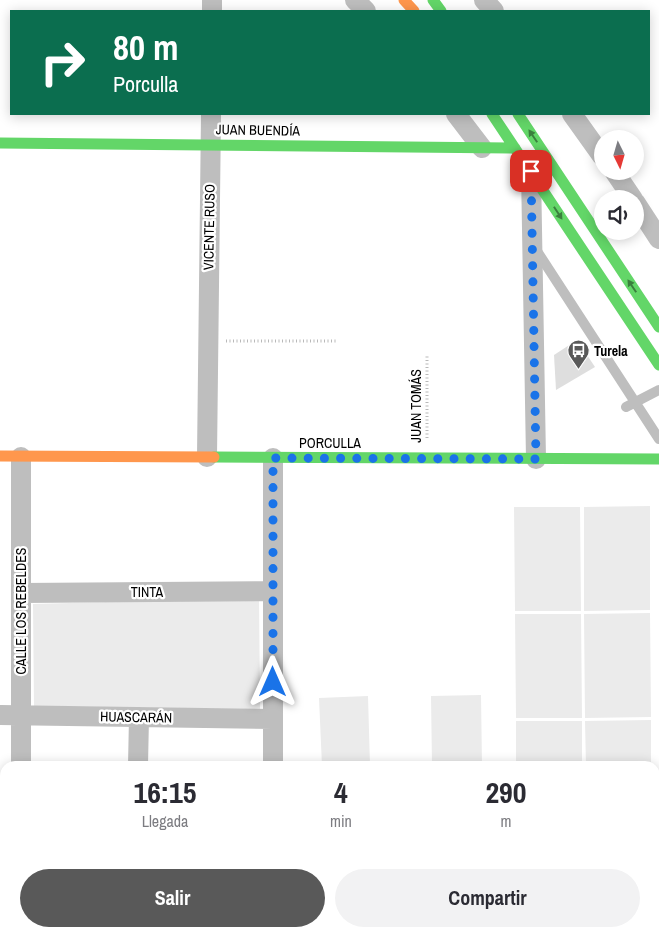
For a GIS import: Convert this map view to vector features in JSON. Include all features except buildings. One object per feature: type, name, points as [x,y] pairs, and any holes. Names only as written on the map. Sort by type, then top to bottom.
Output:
[{"type":"street","points":[[355,0],[365,10]]},
{"type":"street","points":[[404,0],[413,10]]},
{"type":"street","points":[[484,0],[493,10]]},
{"type":"street","name":"VICENTE RUSO","points":[[207,457],[211,115]]},
{"type":"street","points":[[457,115],[482,148]]},
{"type":"street","points":[[493,115],[659,365]]},
{"type":"street","points":[[519,115],[659,327]]},
{"type":"street","points":[[573,115],[594,145]]},
{"type":"street","name":"JUAN BUENDÍA","points":[[0,143],[515,148]]},
{"type":"street","points":[[531,171],[536,459]]},
{"type":"street","points":[[644,216],[659,239]]},
{"type":"street","name":"PORCULLA","points":[[0,456],[659,459]]},
{"type":"street","name":"CALLE LOS REBELDES","points":[[21,456],[21,761]]},
{"type":"street","points":[[273,458],[273,761]]},
{"type":"street","name":"TINTA","points":[[21,593],[273,591]]},
{"type":"street","name":"HUASCARÁN","points":[[0,715],[273,719]]},
{"type":"street","points":[[138,761],[139,717]]},
{"type":"lane","points":[[532,243],[630,405],[659,439]]},
{"type":"lane","points":[[630,405],[659,390]]},
{"type":"path","points":[[208,341],[338,342]]},
{"type":"path","name":"JUAN TOMÁS","points":[[427,458],[428,354]]},
{"type":"shaded area","points":[[650,506],[650,610],[584,611],[584,507]]},
{"type":"shaded area","points":[[514,507],[580,507],[581,611],[515,611]]},
{"type":"shaded area","points":[[259,598],[260,709],[34,706],[33,604]]},
{"type":"shaded area","points":[[650,613],[651,717],[585,718],[584,614]]},
{"type":"shaded area","points":[[515,614],[581,614],[582,718],[516,718]]},
{"type":"shaded area","points":[[481,695],[482,761],[432,761],[431,696]]},
{"type":"shaded area","points":[[368,696],[370,761],[322,761],[319,698]]},
{"type":"shaded area","points":[[651,720],[651,761],[586,761],[585,721]]},
{"type":"shaded area","points":[[516,721],[582,721],[582,761],[516,761]]},
{"type":"traffic: fast","points":[[433,0],[440,10]]},
{"type":"traffic: fast","points":[[493,115],[659,365]]},
{"type":"traffic: fast","points":[[519,115],[659,327]]},
{"type":"traffic: fast","points":[[0,143],[515,148]]},
{"type":"traffic: fast","points":[[214,457],[659,459]]},
{"type":"traffic: slow","points":[[404,0],[413,10]]},
{"type":"traffic: slow","points":[[0,456],[214,457]]},
{"type":"place","name":"Turela","points":[[578,370]]},
{"type":"route","points":[[273,682],[273,458],[536,459],[531,171]]}]
